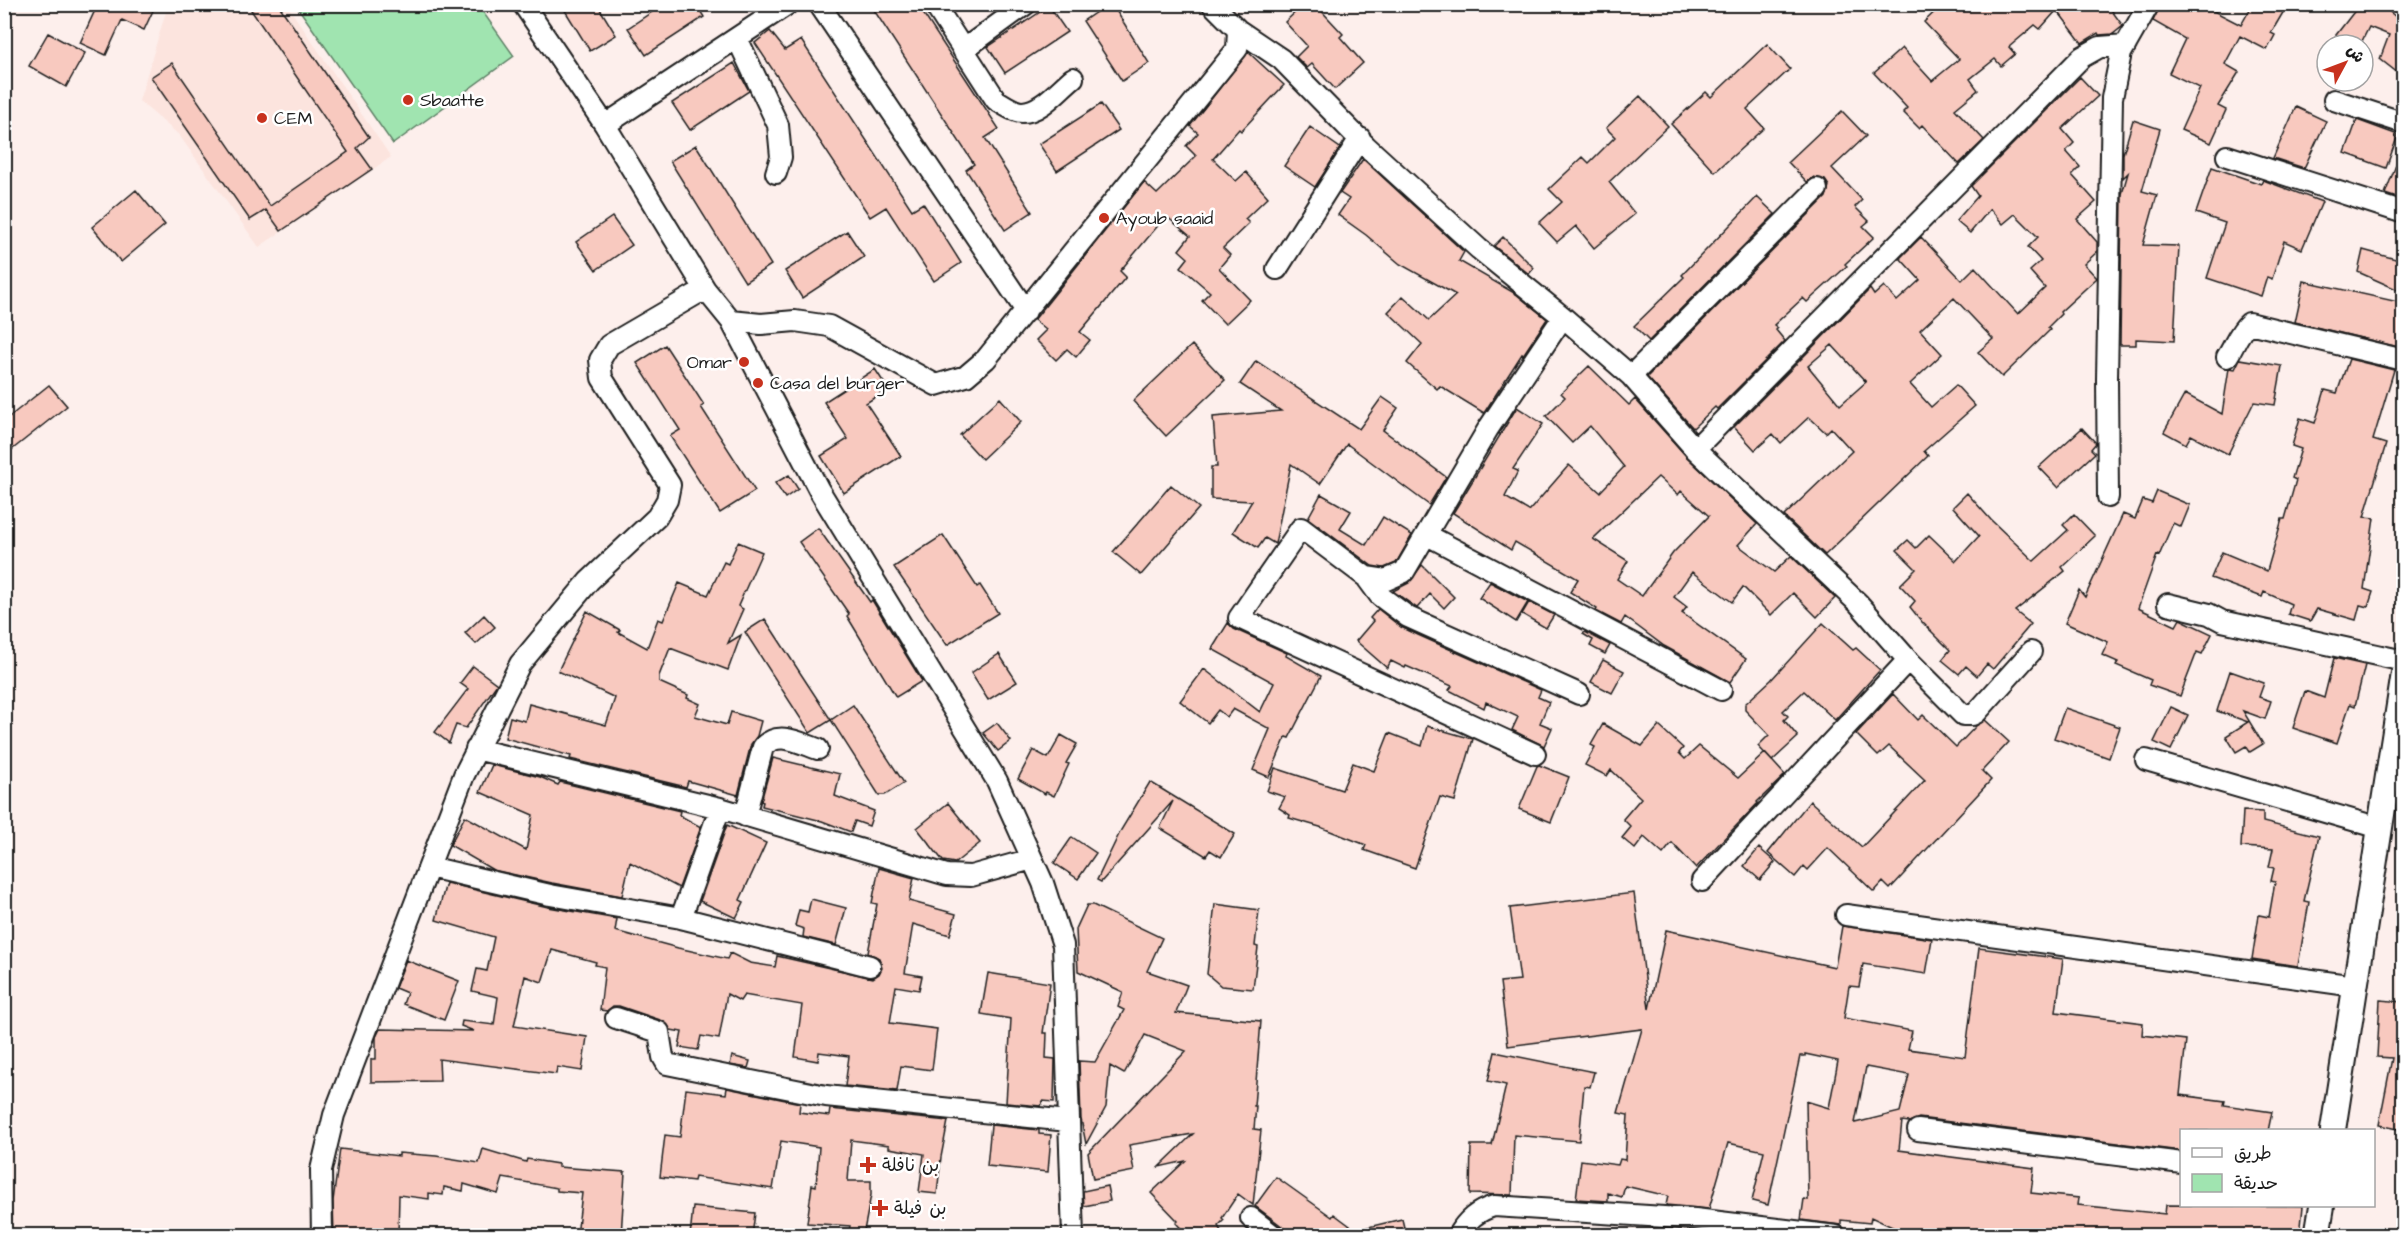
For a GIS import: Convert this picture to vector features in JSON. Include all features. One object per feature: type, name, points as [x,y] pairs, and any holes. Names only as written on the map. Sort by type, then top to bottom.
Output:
[{"type":"main road","points":[[2333,1129],[2403,673]]},
{"type":"main road","points":[[2317,1236],[2322,1207]]},
{"type":"street","points":[[523,4],[605,125],[705,289],[731,321],[819,490],[997,781],[1043,883],[1063,945],[1073,1236]]},
{"type":"street","points":[[605,125],[788,4]]},
{"type":"street","points":[[819,4],[1026,311]]},
{"type":"street","points":[[934,4],[996,100],[1021,112],[1037,108],[1073,78]]},
{"type":"street","points":[[963,50],[1026,4]]},
{"type":"street","points":[[1212,4],[1238,30],[1281,59],[1360,138],[1479,249],[1631,376],[1695,449],[1858,603],[1908,660],[1963,715],[1968,716],[1976,712],[2031,652]]},
{"type":"street","points":[[2108,497],[2107,379],[2112,98],[2121,53],[2149,4]]},
{"type":"street","points":[[731,321],[761,324],[795,321],[829,326],[936,385],[966,376],[986,359],[1026,311],[1237,49],[1238,30]]},
{"type":"street","points":[[737,38],[778,125],[781,157],[776,173]]},
{"type":"street","points":[[1695,449],[2082,57],[2100,47],[2126,45]]},
{"type":"street","points":[[2334,100],[2403,123]]},
{"type":"street","points":[[1277,269],[1360,138]]},
{"type":"street","points":[[2227,156],[2403,213]]},
{"type":"street","points":[[1631,376],[1817,189]]},
{"type":"street","points":[[322,1236],[321,1170],[334,1115],[476,749],[520,664],[590,581],[657,517],[667,500],[670,485],[602,378],[600,360],[609,345],[705,289]]},
{"type":"street","points":[[1366,576],[1386,580],[1404,572],[1488,429],[1563,317]]},
{"type":"street","points":[[2227,357],[2244,327],[2249,323],[2403,360]]},
{"type":"street","points":[[1535,754],[1239,618],[1301,528],[1366,576],[1380,596],[1408,617],[1579,694]]},
{"type":"street","points":[[1427,535],[1721,690]]},
{"type":"street","points":[[2168,604],[2209,614],[2222,621],[2403,661]]},
{"type":"street","points":[[1702,881],[1908,660]]},
{"type":"street","points":[[745,816],[763,747],[768,741],[786,738],[818,749]]},
{"type":"street","points":[[476,749],[720,808],[947,875],[971,876],[1032,859]]},
{"type":"street","points":[[2146,759],[2380,828]]},
{"type":"street","points":[[681,918],[720,808]]},
{"type":"street","points":[[429,867],[550,895],[681,918],[870,966]]},
{"type":"street","points":[[1846,915],[2355,986]]},
{"type":"street","points":[[616,1017],[659,1032],[663,1057],[667,1064],[826,1096],[1068,1120]]},
{"type":"street","points":[[1918,1130],[2180,1163]]},
{"type":"street","points":[[1457,1236],[1472,1216],[1482,1209],[1494,1206],[1695,1219],[1836,1236]]},
{"type":"street","points":[[1251,1218],[1274,1236]]},
{"type":"shaded area","name":"CEM","points":[[168,5],[287,5],[391,157],[259,247],[179,135],[139,101]]},
{"type":"green space","name":"Sbaatte","points":[[296,5],[478,5],[514,56],[393,144]]},
{"type":"building","points":[[88,4],[156,4],[144,30],[122,20],[106,55],[80,43],[96,8]]},
{"type":"building","points":[[261,4],[278,4],[369,137],[357,148],[372,169],[281,231],[266,210],[250,220],[151,77],[172,63],[270,206],[348,152],[251,10]]},
{"type":"building","points":[[561,4],[597,4],[616,35],[590,51]]},
{"type":"building","points":[[664,4],[696,4],[704,17],[646,55],[628,28]]},
{"type":"building","points":[[870,4],[917,4],[999,129],[985,138],[1032,212],[1005,230],[966,170],[974,164]]},
{"type":"building","points":[[1108,4],[1112,4],[1149,63],[1122,81],[1083,21]]},
{"type":"building","points":[[1304,4],[1315,4],[1343,34],[1340,37],[1363,63],[1335,89],[1312,64],[1307,68],[1296,57],[1307,46],[1285,22]]},
{"type":"building","points":[[1943,4],[2107,4],[2123,26],[2113,34],[2099,35],[2098,33],[2082,43],[2057,10],[2040,29],[2035,25],[2009,47],[2015,54],[2001,66],[1995,59],[1970,79],[1978,90],[1955,109],[1984,140],[1959,164],[1922,125],[1919,128],[1903,112],[1907,108],[1874,73],[1902,48],[1932,81],[1959,59],[1924,22]]},
{"type":"building","points":[[2161,4],[2200,4],[2241,25],[2253,4],[2288,4],[2271,33],[2275,35],[2267,50],[2240,36],[2225,64],[2239,72],[2218,106],[2226,110],[2211,143],[2181,130],[2200,88],[2169,73],[2185,39],[2153,21]]},
{"type":"building","points":[[2360,4],[2380,4],[2396,17],[2400,4],[2403,4],[2403,77],[2380,59],[2389,35],[2369,27],[2366,33],[2338,33]]},
{"type":"building","points":[[1049,6],[1067,32],[1005,73],[988,47]]},
{"type":"building","points":[[770,31],[785,50],[801,40],[912,210],[923,203],[961,263],[934,281],[886,207],[870,217],[755,43]]},
{"type":"building","points":[[48,33],[85,53],[66,87],[29,66]]},
{"type":"building","points":[[1767,44],[1790,69],[1747,109],[1764,128],[1715,172],[1671,124],[1706,92],[1711,97]]},
{"type":"building","points":[[1248,52],[1284,85],[1241,131],[1239,129],[1213,159],[1236,181],[1246,172],[1268,197],[1245,219],[1249,223],[1223,248],[1230,255],[1219,268],[1250,300],[1225,324],[1202,300],[1210,292],[1181,267],[1188,258],[1179,250],[1190,236],[1166,216],[1120,271],[1126,277],[1080,332],[1090,340],[1076,357],[1067,349],[1056,360],[1036,340],[1046,330],[1034,320],[1144,182],[1157,194],[1196,156],[1186,146],[1198,133],[1190,126]]},
{"type":"building","points":[[734,63],[749,91],[690,130],[672,103]]},
{"type":"building","points":[[2080,77],[2098,96],[2062,129],[2074,143],[2066,151],[2080,167],[2072,175],[2096,202],[2077,219],[2097,242],[2097,252],[2084,264],[2097,278],[2060,312],[2061,314],[2048,327],[2050,330],[2002,377],[1978,352],[1993,339],[1954,298],[1920,330],[1942,354],[1910,384],[1931,407],[1956,385],[1975,406],[1924,451],[1928,456],[1825,555],[1784,516],[1852,451],[1831,428],[1826,433],[1809,417],[1781,443],[1773,434],[1755,450],[1734,427],[1870,289],[1874,295],[1884,286],[1897,301],[1920,280],[1900,258],[1921,237],[1962,280],[1975,267],[2018,314],[2045,288],[2030,271],[2041,261],[2028,247],[2038,237],[2015,214],[2003,224],[1990,209],[1970,233],[1956,221],[1978,196],[1971,186]],"holes":[[[1832,345],[1866,382],[1840,405],[1808,366]]]},
{"type":"building","points":[[1640,96],[1668,126],[1609,182],[1635,214],[1594,248],[1576,226],[1557,242],[1539,223],[1562,202],[1549,189],[1583,157],[1589,163],[1615,137],[1606,128]]},
{"type":"building","points":[[1101,104],[1119,130],[1057,171],[1039,144]]},
{"type":"building","points":[[2296,107],[2326,121],[2304,168],[2273,158]]},
{"type":"building","points":[[1842,111],[1866,136],[1832,168],[1862,200],[1855,207],[1869,221],[1863,226],[1874,237],[1845,264],[1847,266],[1807,302],[1803,298],[1774,325],[1785,341],[1717,409],[1715,407],[1693,428],[1647,377],[1826,197],[1829,186],[1825,180],[1814,177],[1807,182],[1788,162]]},
{"type":"building","points":[[2133,120],[2160,129],[2142,191],[2157,195],[2143,245],[2179,246],[2174,341],[2136,339],[2136,345],[2120,345],[2122,194],[2128,173],[2123,178],[2123,154]]},
{"type":"building","points":[[2357,120],[2398,135],[2386,168],[2345,153]]},
{"type":"building","points":[[1310,127],[1340,148],[1315,187],[1284,166]]},
{"type":"building","points":[[696,145],[771,265],[745,282],[670,161]]},
{"type":"building","points":[[2403,150],[2403,200],[2385,194]]},
{"type":"building","points":[[1363,159],[1464,252],[1459,261],[1516,294],[1547,319],[1484,413],[1440,386],[1437,389],[1407,363],[1422,344],[1388,312],[1403,296],[1429,320],[1456,295],[1400,264],[1338,215],[1349,199],[1340,193]]},
{"type":"building","points":[[2212,167],[2261,184],[2263,180],[2322,202],[2302,249],[2284,241],[2272,279],[2267,277],[2261,296],[2207,278],[2225,223],[2196,213]]},
{"type":"building","points":[[136,190],[165,225],[121,262],[92,227]]},
{"type":"building","points":[[1757,197],[1775,214],[1649,341],[1634,326],[1684,277],[1682,275]]},
{"type":"building","points":[[612,217],[632,245],[596,270],[576,242]]},
{"type":"building","points":[[847,231],[864,257],[802,298],[785,271]]},
{"type":"building","points":[[1503,237],[1534,268],[1529,274],[1494,246]]},
{"type":"building","points":[[2363,250],[2403,261],[2403,292],[2358,272]]},
{"type":"building","points":[[2304,281],[2403,303],[2403,348],[2295,322]]},
{"type":"building","points":[[665,345],[704,405],[701,407],[755,491],[720,513],[670,436],[680,430],[637,363]]},
{"type":"building","points":[[1192,345],[1225,380],[1166,436],[1133,401]]},
{"type":"building","points":[[2240,359],[2282,366],[2275,405],[2254,402],[2228,454],[2191,435],[2186,444],[2164,432],[2185,394],[2222,414],[2229,368],[2235,369]]},
{"type":"building","points":[[2349,359],[2394,370],[2373,440],[2386,444],[2364,517],[2374,518],[2364,589],[2373,592],[2368,607],[2360,605],[2356,620],[2317,609],[2310,621],[2288,614],[2291,604],[2264,592],[2262,597],[2211,578],[2222,552],[2267,571],[2296,480],[2292,478],[2301,449],[2292,446],[2300,418],[2315,423],[2325,390],[2337,393]]},
{"type":"building","points":[[1256,361],[1359,429],[1382,397],[1398,408],[1383,430],[1446,477],[1429,505],[1347,444],[1320,484],[1291,464],[1275,544],[1265,538],[1258,548],[1233,532],[1252,501],[1211,499],[1211,467],[1217,467],[1213,417],[1281,411],[1240,384]]},
{"type":"building","points":[[1589,366],[1629,405],[1635,399],[1687,457],[1757,524],[1738,545],[1774,572],[1791,556],[1835,598],[1817,617],[1793,593],[1771,615],[1743,587],[1732,602],[1692,572],[1674,597],[1687,607],[1682,613],[1746,659],[1730,682],[1664,646],[1625,617],[1621,624],[1596,611],[1597,609],[1570,592],[1578,579],[1515,542],[1511,550],[1453,513],[1517,407],[1543,424],[1513,469],[1518,471],[1505,497],[1529,511],[1569,465],[1600,492],[1624,467],[1590,426],[1572,443],[1546,416],[1565,397],[1561,393]],"holes":[[[1658,477],[1678,495],[1681,491],[1709,516],[1673,553],[1642,596],[1617,579],[1628,561],[1593,539]]]},
{"type":"building","points":[[875,369],[888,389],[866,403],[901,456],[844,493],[821,456],[848,439],[824,402]]},
{"type":"building","points":[[49,385],[67,406],[4,456],[4,421]]},
{"type":"building","points":[[1000,398],[1021,422],[982,459],[960,435]]},
{"type":"building","points":[[2082,428],[2096,443],[2091,449],[2095,453],[2058,487],[2039,467]]},
{"type":"building","points":[[789,475],[798,489],[785,498],[775,483]]},
{"type":"building","points":[[1171,485],[1199,508],[1141,575],[1113,552]]},
{"type":"building","points":[[2157,491],[2190,505],[2181,527],[2173,523],[2159,556],[2157,555],[2138,608],[2176,626],[2180,619],[2212,634],[2202,654],[2197,652],[2180,696],[2149,685],[2151,680],[2116,665],[2118,662],[2102,655],[2108,642],[2065,623],[2079,590],[2085,597],[2123,514],[2135,519],[2143,500],[2152,503]]},
{"type":"building","points":[[1967,493],[1991,520],[2034,561],[2068,530],[2063,525],[2074,514],[2095,536],[2062,567],[2065,571],[2015,611],[2031,624],[1993,669],[1987,664],[1977,676],[1966,666],[1959,674],[1942,660],[1950,650],[1910,607],[1915,601],[1900,585],[1916,569],[1897,550],[1908,540],[1916,548],[1929,535],[1956,561],[1979,536],[1953,507]]},
{"type":"building","points":[[1321,494],[1351,511],[1340,529],[1366,545],[1383,517],[1412,535],[1396,563],[1384,568],[1372,566],[1308,518]]},
{"type":"building","points":[[818,528],[870,602],[872,600],[922,681],[896,697],[847,616],[849,614],[799,542]]},
{"type":"building","points":[[943,535],[977,587],[980,585],[998,613],[947,645],[894,567]]},
{"type":"building","points":[[738,542],[762,552],[738,606],[743,609],[728,643],[741,635],[728,670],[670,648],[659,676],[659,682],[688,695],[687,698],[700,704],[695,716],[727,725],[731,712],[761,721],[757,736],[751,744],[738,795],[688,781],[686,787],[570,759],[571,756],[505,738],[510,717],[525,721],[529,704],[606,725],[615,698],[558,671],[587,611],[647,648],[658,619],[663,621],[679,583],[708,595],[724,562],[728,564]]},
{"type":"building","points":[[1422,565],[1454,597],[1444,608],[1430,594],[1417,608],[1393,591],[1409,583]]},
{"type":"building","points":[[1490,582],[1528,602],[1516,622],[1479,598]]},
{"type":"building","points":[[1529,602],[1554,615],[1546,628],[1522,614]]},
{"type":"building","points":[[1378,609],[1401,627],[1541,690],[1538,697],[1549,702],[1540,723],[1552,728],[1544,746],[1512,730],[1518,717],[1486,702],[1484,708],[1449,690],[1452,686],[1406,666],[1405,668],[1391,661],[1387,668],[1356,641],[1373,621],[1370,618]]},
{"type":"building","points":[[484,615],[495,627],[476,644],[465,633]]},
{"type":"building","points":[[765,619],[831,720],[810,733],[745,632]]},
{"type":"building","points":[[1228,623],[1234,629],[1287,653],[1286,656],[1321,676],[1289,738],[1286,737],[1269,777],[1253,770],[1270,729],[1233,709],[1227,717],[1218,710],[1208,723],[1180,701],[1204,669],[1260,712],[1274,683],[1212,649]]},
{"type":"building","points":[[1823,623],[1880,670],[1835,720],[1804,691],[1783,711],[1788,716],[1784,720],[1798,737],[1772,761],[1758,746],[1769,735],[1745,710],[1745,704],[1771,680]]},
{"type":"building","points":[[1585,632],[1610,645],[1605,654],[1590,646],[1593,640],[1583,634]]},
{"type":"building","points":[[999,654],[1017,682],[988,700],[971,673]]},
{"type":"building","points":[[2334,658],[2365,665],[2355,706],[2350,704],[2337,743],[2293,728],[2305,691],[2324,698]]},
{"type":"building","points":[[1603,660],[1624,671],[1612,693],[1591,682]]},
{"type":"building","points":[[473,666],[497,684],[466,728],[456,725],[449,743],[435,732],[468,689],[460,683]]},
{"type":"building","points":[[2230,671],[2264,683],[2259,697],[2271,701],[2265,719],[2243,711],[2263,744],[2250,752],[2246,746],[2236,752],[2226,736],[2248,722],[2217,711]]},
{"type":"building","points":[[1893,694],[1918,720],[1923,715],[1956,747],[1985,720],[2009,742],[1982,771],[1991,780],[1890,889],[1883,882],[1874,892],[1828,848],[1808,870],[1804,866],[1795,877],[1768,853],[1810,801],[1862,847],[1925,780],[1889,746],[1878,756],[1856,734]]},
{"type":"building","points":[[853,705],[904,783],[885,795],[879,795],[831,720]]},
{"type":"building","points":[[2171,707],[2188,715],[2171,750],[2154,742]]},
{"type":"building","points":[[2065,708],[2120,727],[2109,758],[2054,738]]},
{"type":"building","points":[[997,723],[1011,741],[998,751],[983,733]]},
{"type":"building","points":[[1603,724],[1642,746],[1659,726],[1683,748],[1679,753],[1685,759],[1699,746],[1738,778],[1765,753],[1785,775],[1696,868],[1672,843],[1663,854],[1644,837],[1635,849],[1622,838],[1631,827],[1623,819],[1641,798],[1611,770],[1607,776],[1585,765],[1595,747],[1591,745]]},
{"type":"building","points":[[1427,726],[1473,739],[1455,801],[1440,797],[1415,868],[1364,850],[1366,845],[1289,818],[1290,815],[1279,808],[1285,797],[1267,791],[1275,768],[1342,790],[1353,763],[1374,771],[1389,733],[1422,746]]},
{"type":"building","points":[[1061,735],[1077,744],[1066,763],[1069,764],[1054,796],[1046,792],[1045,794],[1018,779],[1033,750],[1048,758]]},
{"type":"building","points":[[773,758],[840,774],[835,796],[874,811],[869,826],[855,821],[851,832],[822,821],[762,806],[761,801]]},
{"type":"building","points":[[492,765],[540,777],[558,785],[560,782],[680,811],[679,815],[701,827],[679,888],[630,862],[622,896],[552,883],[493,870],[450,845],[465,816],[526,850],[533,815],[480,792]]},
{"type":"building","points":[[1539,765],[1569,777],[1551,822],[1519,809]]},
{"type":"building","points":[[1150,782],[1235,834],[1221,857],[1210,850],[1206,856],[1160,828],[1173,801],[1101,882],[1097,880],[1121,830]]},
{"type":"building","points":[[948,803],[980,843],[955,863],[943,861],[917,828]]},
{"type":"building","points":[[2243,811],[2263,812],[2263,822],[2319,836],[2304,901],[2309,902],[2298,966],[2252,959],[2259,915],[2269,917],[2275,882],[2271,881],[2274,868],[2269,867],[2273,849],[2241,847]]},
{"type":"building","points":[[727,825],[766,843],[740,900],[744,902],[736,918],[700,901]]},
{"type":"building","points":[[1072,837],[1096,853],[1078,879],[1054,863]]},
{"type":"building","points":[[1759,848],[1775,862],[1760,880],[1744,866]]},
{"type":"building","points":[[879,868],[914,878],[909,901],[956,914],[950,935],[913,924],[905,973],[922,976],[919,990],[896,986],[890,1023],[937,1029],[932,1070],[901,1066],[897,1091],[845,1086],[849,1056],[819,1052],[818,1061],[795,1057],[802,1005],[744,995],[740,1001],[727,994],[719,1039],[701,1036],[698,1050],[679,1047],[682,1032],[671,1030],[663,1021],[619,1006],[613,1006],[607,1011],[600,1010],[605,967],[595,965],[596,962],[552,950],[542,982],[525,976],[514,1026],[587,1037],[582,1071],[557,1067],[556,1074],[439,1059],[440,1081],[371,1082],[371,1059],[376,1059],[376,1037],[380,1029],[474,1031],[461,1026],[462,1021],[494,1025],[498,997],[472,991],[477,969],[487,971],[494,937],[436,920],[446,883],[548,907],[617,919],[615,931],[727,959],[730,953],[750,963],[775,967],[777,956],[873,978],[882,968],[879,958],[868,953],[877,904],[872,903]]},
{"type":"building","points":[[1634,893],[1649,1009],[1666,930],[1835,967],[1842,926],[1932,939],[1926,974],[1863,964],[1859,987],[1849,986],[1844,1018],[1912,1031],[1908,1049],[1965,1057],[1979,948],[2063,959],[2056,1012],[2143,1023],[2142,1035],[2186,1040],[2180,1095],[2225,1101],[2224,1105],[2272,1112],[2268,1129],[2180,1129],[2180,1151],[1919,1118],[1909,1122],[1902,1121],[1899,1150],[2034,1168],[2031,1193],[2079,1198],[2078,1205],[2165,1214],[2166,1205],[2303,1207],[2300,1236],[1927,1236],[1903,1232],[1871,1217],[1870,1223],[1841,1220],[1841,1225],[1801,1220],[1804,1199],[1808,1200],[1806,1101],[1829,1108],[1838,1061],[1805,1054],[1805,1056],[1800,1056],[1768,1205],[1752,1201],[1764,1151],[1728,1143],[1709,1209],[1666,1205],[1668,1196],[1625,1186],[1622,1197],[1608,1193],[1608,1201],[1576,1199],[1581,1160],[1618,1165],[1620,1159],[1625,1160],[1628,1115],[1618,1113],[1642,1029],[1508,1046],[1500,982],[1520,980],[1510,908]],"holes":[[[1866,1067],[1909,1075],[1900,1112],[1855,1123]]]},
{"type":"building","points":[[811,899],[846,908],[836,945],[803,937],[804,929],[795,926],[799,910],[808,912]]},
{"type":"building","points":[[1215,904],[1259,910],[1255,946],[1258,947],[1253,989],[1221,986],[1207,974]]},
{"type":"building","points":[[1087,905],[1093,905],[1162,938],[1147,971],[1187,985],[1176,1013],[1261,1021],[1254,1129],[1261,1130],[1253,1205],[1238,1194],[1222,1218],[1224,1220],[1218,1226],[1224,1236],[1188,1236],[1176,1223],[1178,1221],[1151,1193],[1185,1161],[1159,1167],[1193,1134],[1129,1145],[1134,1171],[1093,1179],[1088,1153],[1186,1051],[1145,1035],[1124,1074],[1110,1066],[1106,1107],[1086,1144],[1081,1119],[1079,1061],[1095,1062],[1124,1010],[1118,1007],[1123,992],[1078,971],[1076,929]]},
{"type":"building","points":[[406,960],[459,981],[444,1020],[403,1004],[407,993],[395,988]]},
{"type":"building","points":[[988,973],[1050,983],[1043,1033],[1047,1033],[1046,1058],[1055,1059],[1054,1102],[1043,1101],[1041,1106],[1006,1103],[1011,1019],[981,1014]]},
{"type":"building","points":[[2380,1000],[2403,1002],[2403,1130],[2379,1125],[2392,1058],[2377,1057]]},
{"type":"building","points":[[1495,1052],[1594,1072],[1590,1087],[1584,1086],[1579,1141],[1514,1135],[1512,1195],[1470,1194],[1471,1145],[1492,1145],[1506,1085],[1488,1081]]},
{"type":"building","points":[[732,1056],[750,1061],[748,1068],[730,1065]]},
{"type":"building","points":[[727,1088],[800,1103],[799,1112],[829,1116],[830,1109],[948,1121],[937,1194],[919,1192],[924,1154],[889,1148],[889,1145],[851,1140],[848,1181],[871,1181],[871,1195],[863,1236],[848,1236],[850,1226],[807,1223],[812,1185],[816,1186],[819,1147],[781,1141],[773,1189],[695,1177],[694,1181],[660,1177],[665,1135],[680,1137],[686,1089],[726,1094]]},
{"type":"building","points":[[991,1125],[1039,1130],[1039,1134],[1051,1135],[1048,1172],[987,1166]]},
{"type":"building","points":[[340,1149],[399,1156],[399,1153],[436,1156],[479,1163],[483,1149],[526,1162],[527,1159],[558,1164],[558,1167],[625,1172],[621,1236],[577,1236],[582,1193],[557,1191],[557,1188],[503,1178],[498,1194],[464,1184],[463,1191],[444,1187],[443,1195],[429,1193],[429,1199],[399,1195],[398,1236],[334,1236],[333,1201]]},
{"type":"building","points":[[1276,1177],[1332,1217],[1334,1214],[1361,1234],[1360,1229],[1402,1219],[1406,1236],[1295,1236],[1255,1206]]},
{"type":"building","points":[[1107,1186],[1110,1201],[1084,1206],[1083,1191]]},
{"type":"building","points":[[693,1207],[755,1213],[752,1236],[690,1236]]},
{"type":"place","name":"Sbaatte","points":[[408,100]]},
{"type":"place","name":"CEM","points":[[262,118]]},
{"type":"place","name":"Ayoub saaid","points":[[1104,218]]},
{"type":"place","name":"Omar","points":[[744,362]]},
{"type":"place","name":"Casa del burger","points":[[758,383]]},
{"type":"place","name":"بن نافلة","points":[[868,1165]]},
{"type":"place","name":"بن فيلة","points":[[880,1208]]}]
